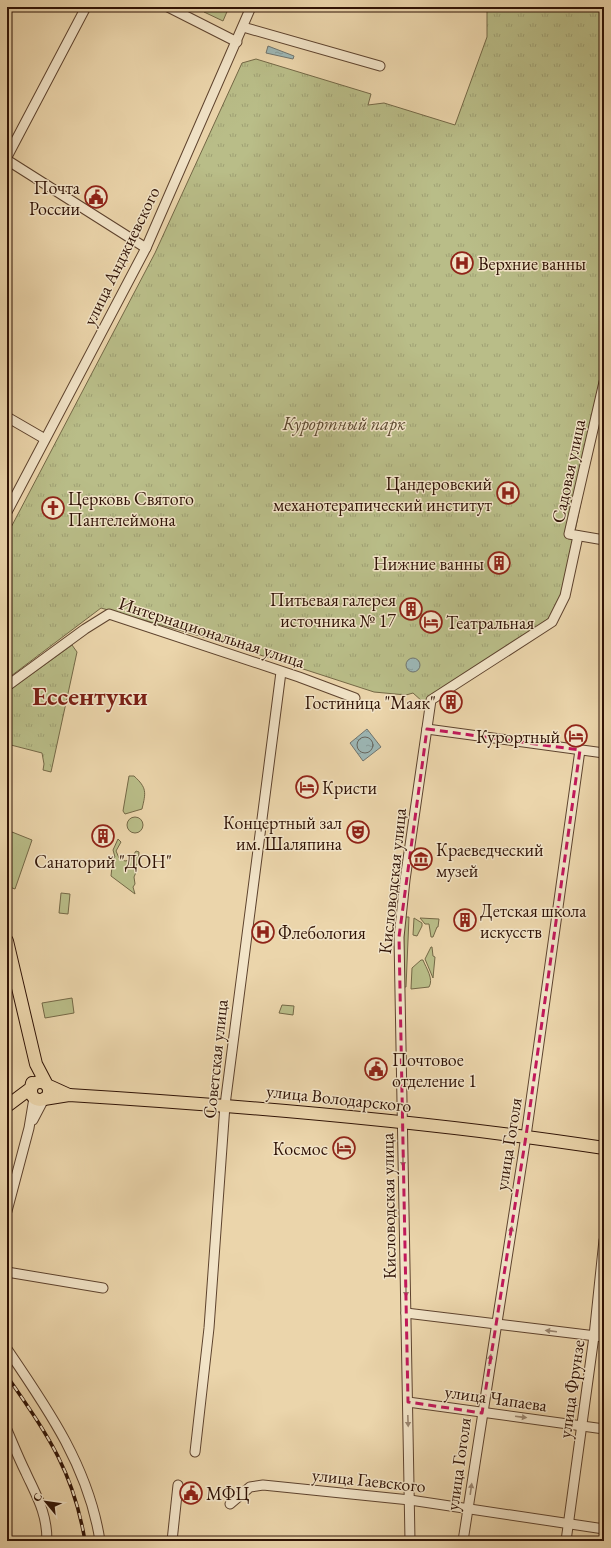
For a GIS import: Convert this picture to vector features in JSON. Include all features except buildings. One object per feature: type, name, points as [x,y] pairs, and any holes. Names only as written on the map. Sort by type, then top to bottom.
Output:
[{"type":"main road","points":[[7,941],[36,1064],[36,1095]]},
{"type":"main road","points":[[7,1108],[36,1095],[49,1093],[47,1085],[36,1064]]},
{"type":"main road","points":[[36,1095],[34,1083],[40,1081],[68,1095]]},
{"type":"main road","points":[[36,1095],[68,1095]]},
{"type":"main road","name":"улица Володарского","points":[[68,1095],[226,1105],[403,1122],[526,1136],[604,1148]]},
{"type":"street","points":[[86,7],[7,158],[146,248]]},
{"type":"street","points":[[168,7],[237,42]]},
{"type":"street","name":"улица Анджиевского","points":[[7,512],[146,248],[251,7]]},
{"type":"street","points":[[243,27],[380,66]]},
{"type":"street","name":"Садовая улица","points":[[604,382],[569,534],[604,540]]},
{"type":"street","points":[[7,417],[45,438]]},
{"type":"street","name":"Кисловодская улица","points":[[410,1541],[399,937],[405,876],[431,700],[552,622],[565,596],[578,536]]},
{"type":"street","name":"Интернациональная улица","points":[[7,686],[85,629],[109,614],[355,698]]},
{"type":"street","name":"Советская улица","points":[[195,1452],[208,1328],[226,1105],[281,672]]},
{"type":"street","points":[[427,728],[604,753]]},
{"type":"street","name":"улица Гоголя","points":[[463,1541],[526,1136],[580,750]]},
{"type":"street","points":[[7,1211],[29,1128],[36,1095]]},
{"type":"street","name":"улица Фрунзе","points":[[566,1541],[567,1523],[594,1336],[604,1240]]},
{"type":"street","points":[[7,1272],[103,1288]]},
{"type":"street","points":[[406,1313],[604,1337]]},
{"type":"street","points":[[7,1350],[50,1413],[64,1438],[88,1490],[94,1508],[100,1541]]},
{"type":"street","name":"улица Чапаева","points":[[408,1402],[604,1429]]},
{"type":"street","points":[[7,1430],[25,1473],[41,1503],[46,1524],[47,1541]]},
{"type":"street","points":[[172,1541],[178,1485]]},
{"type":"street","name":"улица Гаевского","points":[[230,1504],[250,1487],[263,1486],[410,1500],[604,1529]]},
{"type":"highlighted area","points":[[427,729],[580,750],[526,1136],[482,1413],[408,1402],[399,937]]},
{"type":"green space","points":[[206,7],[229,7],[223,21],[204,12]]},
{"type":"green space","name":"Курортный парк","points":[[487,7],[604,7],[604,391],[562,594],[549,618],[510,646],[423,702],[413,693],[406,695],[374,692],[214,640],[101,608],[7,679],[7,535],[155,253],[242,63],[256,59],[371,94],[368,105],[384,103],[455,125],[487,37]]},
{"type":"green space","points":[[72,645],[77,652],[51,772],[43,770],[44,764],[42,753],[7,744],[7,692]]},
{"type":"green space","points":[[129,776],[134,776],[143,787],[145,794],[142,809],[125,814],[123,811]]},
{"type":"green space","points":[[135,817],[141,819],[143,825],[141,831],[135,833],[129,831],[127,825],[129,819]]},
{"type":"green space","points":[[7,830],[32,840],[15,889],[7,886]]},
{"type":"green space","points":[[118,839],[121,842],[116,851],[119,858],[125,861],[130,860],[136,851],[139,852],[138,863],[135,867],[137,870],[134,877],[135,884],[133,887],[135,894],[111,876],[113,857],[115,857],[113,850]]},
{"type":"green space","points":[[61,893],[70,894],[68,914],[59,913]]},
{"type":"green space","points":[[404,917],[409,917],[406,987],[403,987]]},
{"type":"green space","points":[[414,918],[422,923],[417,936],[413,935]]},
{"type":"green space","points":[[420,918],[439,919],[438,927],[433,937],[431,937],[429,924],[425,924]]},
{"type":"green space","points":[[431,947],[433,956],[435,957],[433,978],[425,959]]},
{"type":"green space","points":[[423,960],[429,974],[431,981],[429,987],[411,989],[412,968]]},
{"type":"green space","points":[[72,998],[74,1013],[45,1018],[42,1003]]},
{"type":"green space","points":[[282,1005],[294,1006],[293,1015],[279,1013]]},
{"type":"water","points":[[268,46],[294,56],[293,59],[266,53]]},
{"type":"water","points":[[413,658],[418,660],[420,665],[418,670],[413,672],[408,670],[406,665],[408,660]]},
{"type":"water","points":[[367,729],[381,747],[363,761],[350,743]]},
{"type":"railway","points":[[7,1376],[46,1435],[66,1473],[80,1516],[85,1541]]},
{"type":"place","name":"Почта России","points":[[96,197]]},
{"type":"place","name":"Верхние ванны","points":[[462,263]]},
{"type":"place","name":"Цандеровский механотерапический институт","points":[[508,493]]},
{"type":"place","name":"Церковь Святого Пантелеймона","points":[[53,508]]},
{"type":"place","name":"Нижние ванны","points":[[499,563]]},
{"type":"place","name":"Питьевая галерея источника № 17","points":[[411,609]]},
{"type":"place","name":"Театральная","points":[[431,622]]},
{"type":"place","name":"Гостиница \"Маяк\"","points":[[451,702]]},
{"type":"place","name":"Курортный","points":[[576,736]]},
{"type":"place","name":"Кристи","points":[[307,787]]},
{"type":"place","name":"Концертный зал им. Шаляпина","points":[[358,832]]},
{"type":"place","name":"Санаторий \"ДОН\"","points":[[103,836]]},
{"type":"place","name":"Краеведческий музей","points":[[421,859]]},
{"type":"place","name":"Детская школа искусств","points":[[465,920]]},
{"type":"place","name":"Флебология","points":[[263,932]]},
{"type":"place","name":"Почтовое отделение 1","points":[[376,1069]]},
{"type":"place","name":"Космос","points":[[344,1148]]},
{"type":"place","name":"МФЦ","points":[[191,1493]]},
{"type":"district","name":"Ессентуки","points":[[90,696]]}]
